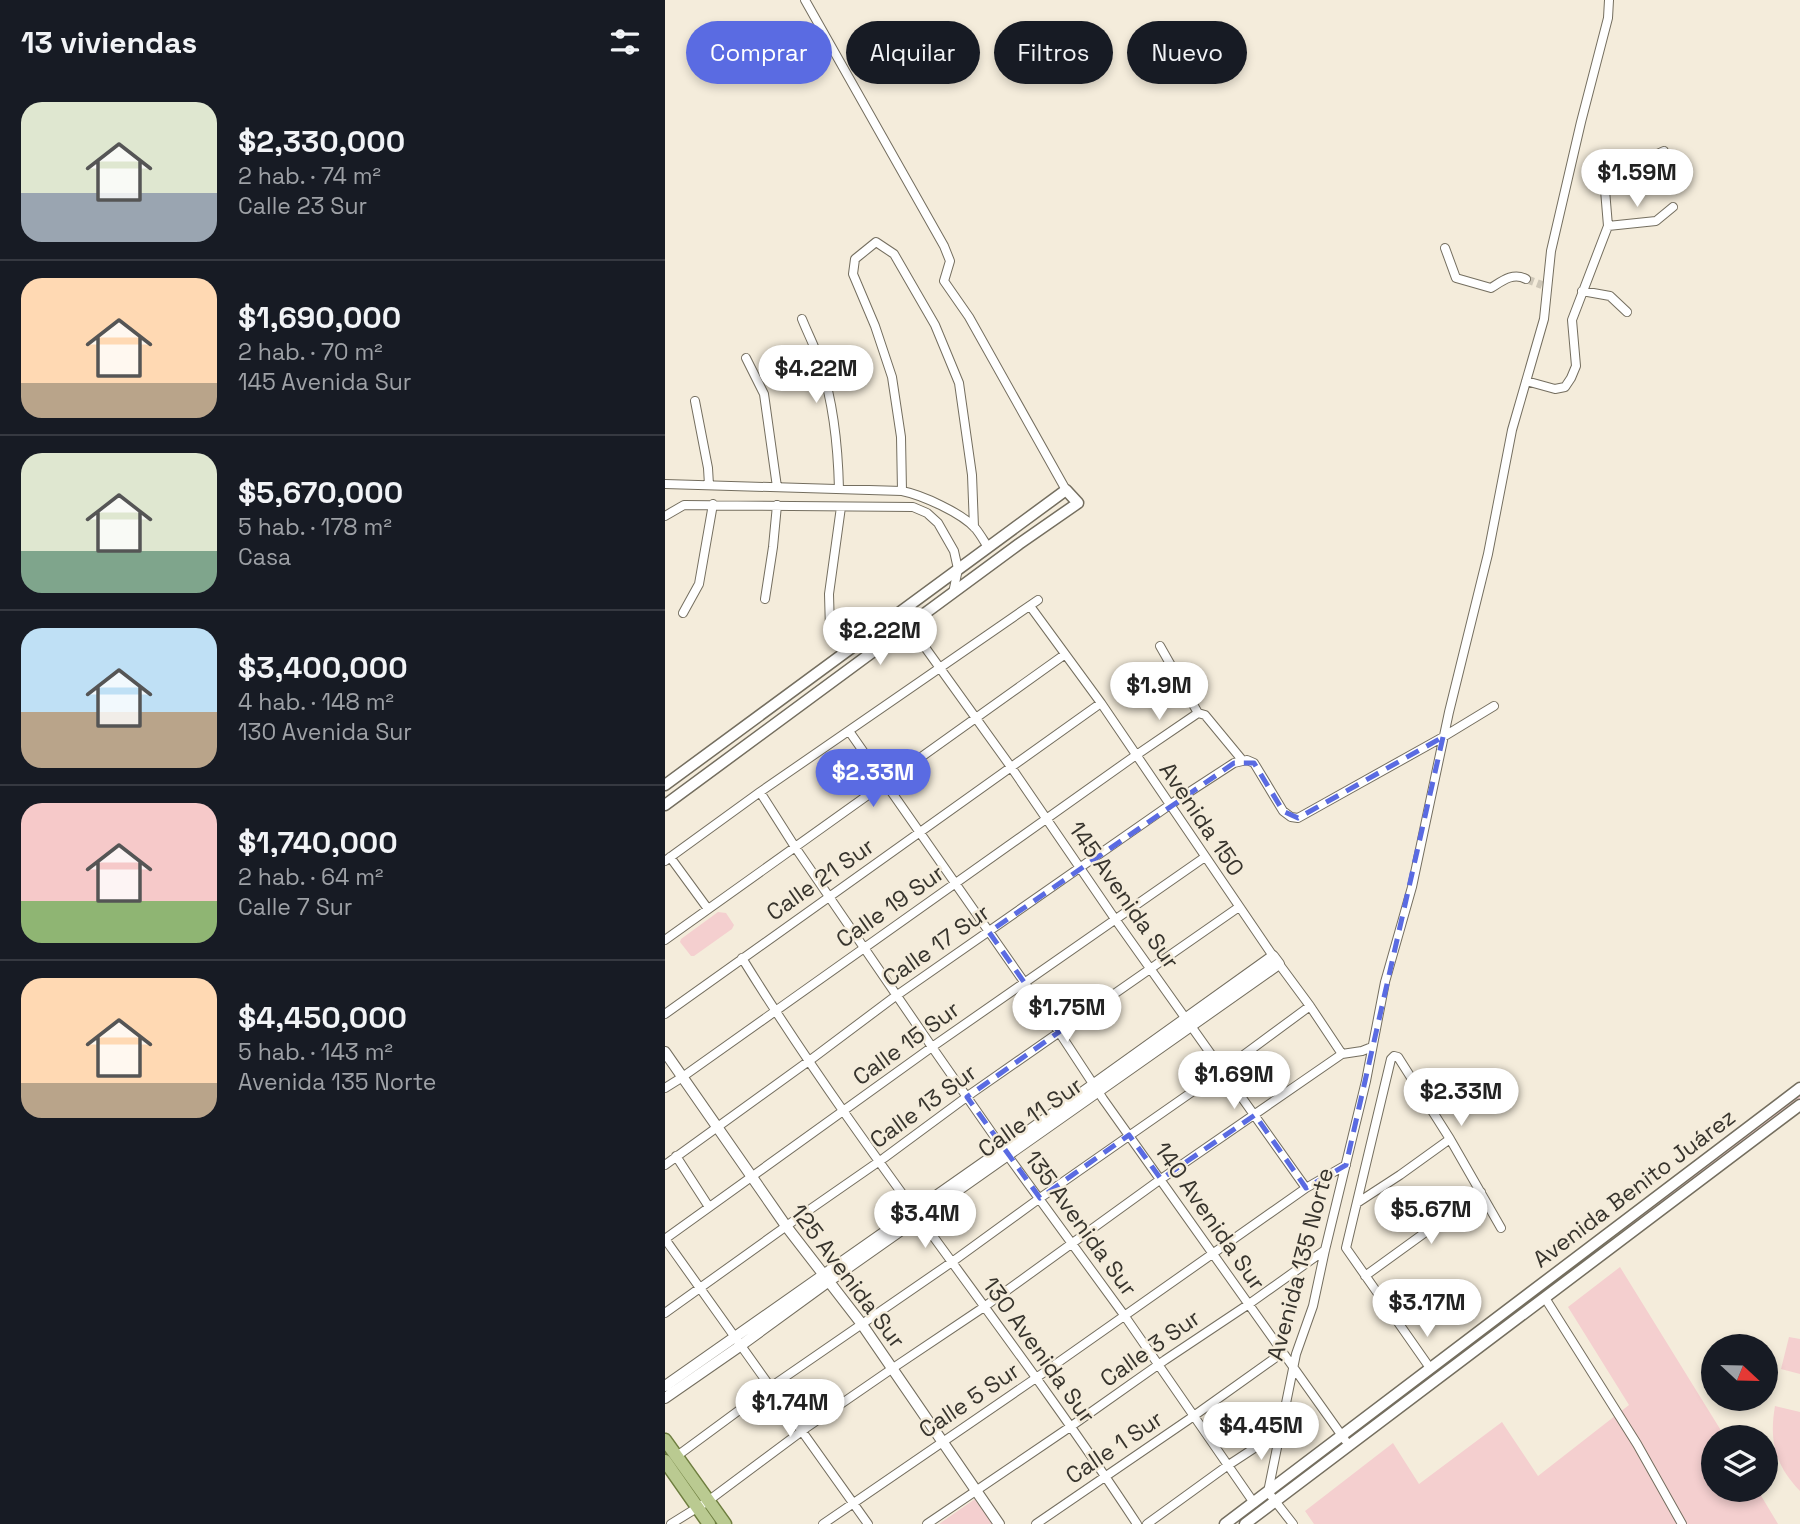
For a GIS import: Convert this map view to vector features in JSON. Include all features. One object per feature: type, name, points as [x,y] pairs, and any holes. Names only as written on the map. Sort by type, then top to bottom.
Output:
[{"type":"main road","points":[[665,785],[1066,489],[1078,503],[665,806]]},
{"type":"main road","points":[[783,698],[798,708]]},
{"type":"main road","name":"Avenida Benito Juárez","points":[[1225,1524],[1800,1088]]},
{"type":"main road","name":"Avenida Benito Juárez","points":[[1245,1524],[1800,1105]]},
{"type":"main road","points":[[665,1440],[668,1461],[702,1504],[725,1524]]},
{"type":"main road","points":[[702,1504],[709,1524]]},
{"type":"street","points":[[805,0],[944,246],[950,261],[944,281],[969,317],[1066,489]]},
{"type":"street","name":"Avenida 135 Norte","points":[[1268,1492],[1296,1354],[1313,1306],[1367,1081],[1385,982],[1412,887],[1443,737],[1488,554],[1512,430],[1544,319],[1544,286],[1551,251],[1608,18],[1609,0]]},
{"type":"street","points":[[1526,381],[1556,390],[1565,387],[1576,366],[1572,320],[1608,226],[1604,178],[1664,151]]},
{"type":"street","points":[[1608,226],[1656,221],[1673,206]]},
{"type":"street","points":[[902,491],[901,437],[892,377],[875,326],[853,274],[855,258],[876,242],[894,254],[935,325],[959,383],[972,475],[974,527]]},
{"type":"street","points":[[1445,248],[1456,278],[1492,288],[1508,277],[1520,276],[1526,279]]},
{"type":"street","points":[[1582,291],[1610,296],[1627,312]]},
{"type":"street","points":[[802,319],[821,364],[831,407],[838,452],[839,489]]},
{"type":"street","points":[[745,358],[764,394],[777,487]]},
{"type":"street","points":[[695,401],[709,485]]},
{"type":"street","points":[[665,485],[902,491],[920,495],[947,509],[974,527],[988,547]]},
{"type":"street","points":[[683,613],[699,584],[713,504]]},
{"type":"street","points":[[665,516],[684,505],[913,507],[927,513],[938,523],[954,551],[958,569],[953,593]]},
{"type":"street","points":[[765,599],[777,505]]},
{"type":"street","points":[[830,630],[829,594],[841,507]]},
{"type":"street","points":[[708,909],[668,859],[760,792],[1038,600]]},
{"type":"street","name":"Avenida 150","points":[[1030,606],[1101,703],[1342,1054]]},
{"type":"street","name":"145 Avenida Sur","points":[[909,625],[1306,1188]]},
{"type":"street","points":[[1160,646],[1198,713],[1205,715],[1244,761],[1257,765],[1283,811],[1290,817],[1298,818],[1495,706]]},
{"type":"street","points":[[665,940],[1065,655]]},
{"type":"street","name":"Calle 21 Sur","points":[[665,1014],[1101,703]]},
{"type":"street","points":[[1136,755],[1198,713]]},
{"type":"street","name":"140 Avenida Sur","points":[[849,731],[1096,1088],[1349,1446]]},
{"type":"street","name":"Calle 19 Sur","points":[[665,1087],[1136,755]]},
{"type":"street","name":"Calle 17 Sur","points":[[665,1165],[898,995],[1080,867],[1234,763],[1244,761]]},
{"type":"street","name":"135 Avenida Sur","points":[[760,792],[932,1047],[1124,1315],[1254,1503]]},
{"type":"street","name":"Calle 15 Sur","points":[[665,1239],[932,1047],[1205,857]]},
{"type":"street","name":"Calle 13 Sur","points":[[665,1313],[1239,907]]},
{"type":"street","name":"130 Avenida Sur","points":[[742,958],[809,1061],[1106,1476],[1137,1524]]},
{"type":"street","name":"Calle 11 Sur","points":[[665,1398],[826,1277],[918,1215],[1276,960]]},
{"type":"street","points":[[668,1461],[1222,1071],[1310,1006]]},
{"type":"street","points":[[671,1524],[1342,1054],[1372,1047]]},
{"type":"street","name":"125 Avenida Sur","points":[[665,1052],[786,1226],[861,1323],[999,1524]]},
{"type":"street","points":[[1430,1368],[1346,1248],[1391,1059],[1394,1056],[1398,1057],[1450,1139],[1501,1228]]},
{"type":"street","points":[[1357,1203],[1450,1139]]},
{"type":"street","points":[[676,1156],[709,1207]]},
{"type":"street","name":"Calle 5 Sur","points":[[823,1524],[1306,1188],[1346,1165]]},
{"type":"street","points":[[1365,1276],[1481,1192]]},
{"type":"street","points":[[665,1239],[868,1524]]},
{"type":"street","name":"Calle 3 Sur","points":[[927,1524],[1325,1250]]},
{"type":"street","points":[[1545,1298],[1637,1444],[1682,1524]]},
{"type":"street","name":"Calle 11 Sur","points":[[665,1386],[738,1342]]},
{"type":"street","name":"Calle 1 Sur","points":[[1036,1524],[1282,1353]]},
{"type":"street","points":[[1147,1524],[1279,1432]]},
{"type":"street","points":[[1268,1492],[1293,1524]]},
{"type":"highlighted area","points":[[1443,737],[1346,1165],[1306,1188],[1255,1115],[1161,1179],[1129,1135],[1040,1198],[967,1097],[1059,1032],[989,932],[1234,763],[1254,763],[1283,811],[1298,818]]},
{"type":"shaded area","points":[[718,912],[726,913],[734,925],[732,929],[691,956],[680,942],[681,939]]},
{"type":"shaded area","points":[[1800,1095],[1800,1100],[1627,1229],[1626,1226]]},
{"type":"shaded area","points":[[1595,1249],[1599,1250],[1350,1437],[1350,1435]]},
{"type":"shaded area","points":[[1620,1267],[1701,1398],[1701,1411],[1709,1411],[1718,1425],[1701,1425],[1701,1502],[1765,1502],[1778,1524],[1314,1524],[1305,1511],[1393,1443],[1419,1484],[1502,1422],[1538,1476],[1629,1405],[1568,1307]]},
{"type":"shaded area","points":[[1789,1337],[1800,1339],[1800,1374],[1781,1369]]},
{"type":"shaded area","points":[[1778,1407],[1800,1412],[1800,1491],[1785,1472],[1778,1457],[1778,1425],[1773,1425]]},
{"type":"shaded area","points":[[975,1499],[993,1524],[939,1524]]},
{"type":"tunnel","points":[[1526,279],[1542,285]]}]
